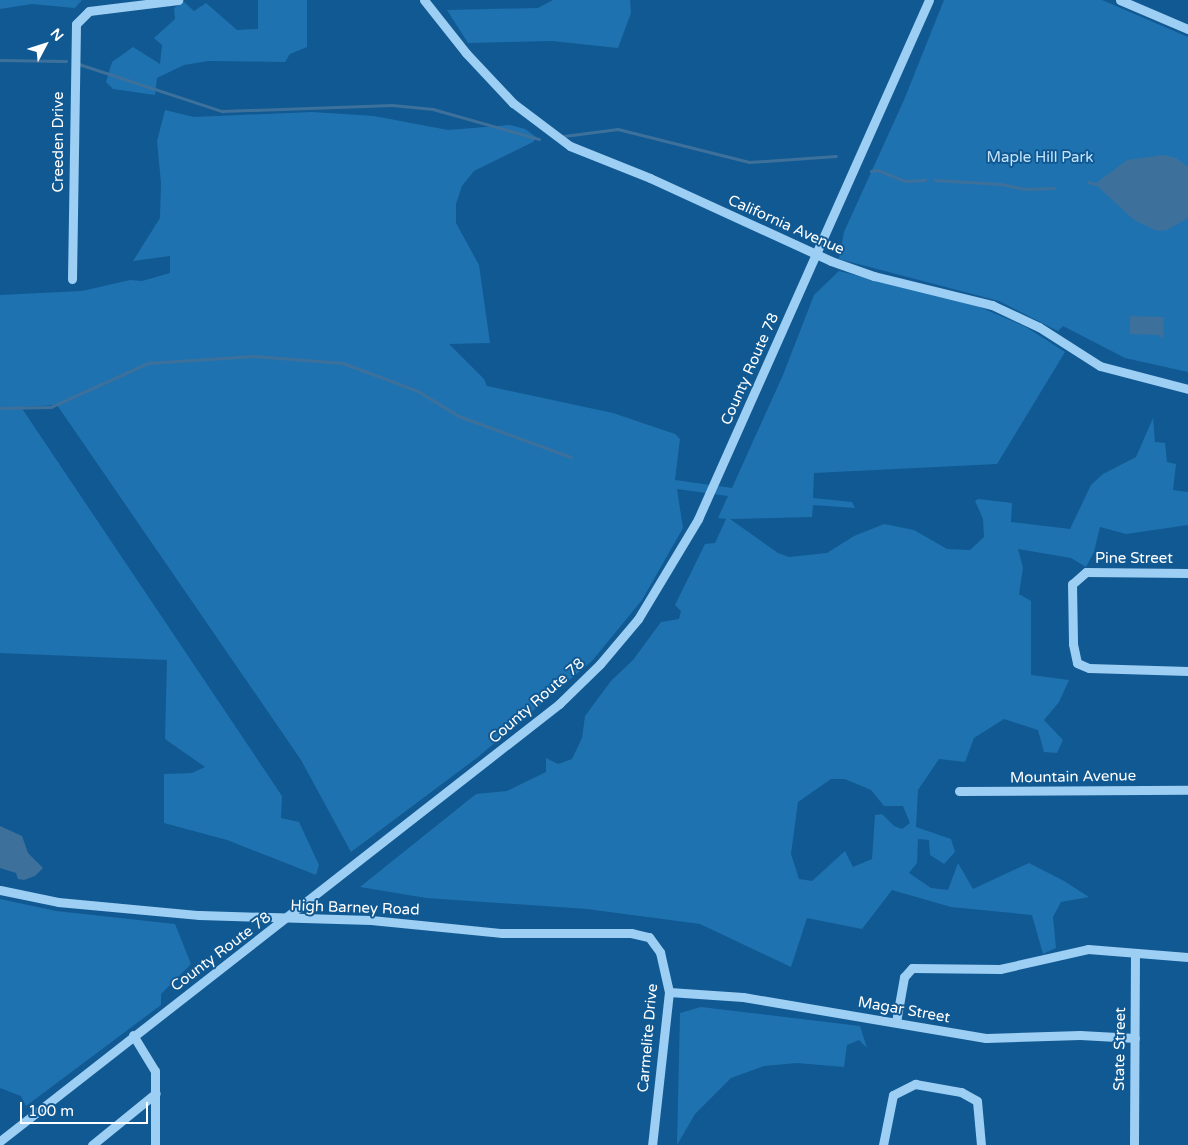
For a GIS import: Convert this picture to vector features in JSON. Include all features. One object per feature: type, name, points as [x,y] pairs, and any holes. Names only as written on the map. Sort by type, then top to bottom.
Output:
[{"type":"street","name":"Creeden Drive","points":[[72,279],[76,24],[89,11],[178,0]]},
{"type":"street","name":"California Avenue","points":[[424,0],[486,75],[530,118],[556,138],[584,154],[650,178],[816,254],[874,276],[987,304],[1039,327],[1100,366],[1188,389]]},
{"type":"street","name":"County Route 78","points":[[0,1140],[133,1035],[286,919],[559,704],[600,664],[638,619],[698,519],[929,0]]},
{"type":"street","points":[[1120,0],[1188,29]]},
{"type":"street","name":"Pine Street","points":[[1188,573],[1080,575],[1072,584],[1073,644],[1078,664],[1089,668],[1188,671]]},
{"type":"street","name":"Mountain Avenue","points":[[959,791],[1188,790]]},
{"type":"street","name":"High Barney Road","points":[[0,890],[58,902],[286,919],[372,920],[526,934],[631,933],[650,938]]},
{"type":"street","name":"Carmelite Drive","points":[[650,938],[660,952],[669,992],[652,1145]]},
{"type":"street","points":[[896,1022],[904,977],[912,968],[1000,969],[1088,949],[1188,957]]},
{"type":"street","name":"State Street","points":[[1134,1145],[1135,954]]},
{"type":"street","name":"Magar Street","points":[[669,992],[742,997],[986,1038],[1136,1038]]},
{"type":"street","points":[[133,1035],[152,1062],[156,1093],[155,1145]]},
{"type":"street","points":[[883,1145],[893,1095],[915,1084],[961,1092],[977,1101],[981,1145]]},
{"type":"street","points":[[92,1145],[156,1093]]},
{"type":"green space","points":[[0,0],[82,0],[75,8],[32,4],[0,9]]},
{"type":"green space","points":[[258,0],[307,0],[307,47],[290,54],[285,62],[208,61],[184,65],[157,78],[155,95],[113,89],[106,82],[112,62],[133,47],[160,64],[162,45],[154,38],[175,19],[174,8],[184,2],[194,11],[206,3],[237,30],[258,29]]},
{"type":"green space","points":[[553,0],[630,0],[631,13],[618,48],[552,41],[468,43],[447,10],[538,8]]},
{"type":"green space","name":"Maple Hill Park","points":[[944,0],[1102,0],[1188,37],[1188,372],[1125,358],[1063,326],[1058,331],[999,301],[839,259],[844,232],[904,100]]},
{"type":"green space","points":[[165,110],[194,117],[312,112],[374,116],[448,130],[510,125],[525,129],[536,137],[533,142],[474,171],[462,186],[456,204],[456,223],[479,265],[490,343],[449,344],[484,379],[487,386],[613,413],[675,434],[680,439],[675,480],[732,488],[783,375],[814,295],[839,271],[975,305],[1026,327],[1065,352],[997,464],[814,473],[813,498],[852,502],[855,508],[813,505],[812,517],[730,519],[778,553],[789,557],[827,553],[854,536],[884,524],[914,530],[947,549],[970,550],[984,537],[983,519],[975,501],[978,499],[1012,503],[1011,522],[1070,529],[1091,485],[1103,474],[1136,457],[1153,418],[1155,442],[1165,443],[1167,462],[1176,464],[1173,490],[1188,492],[1188,525],[1126,534],[1100,527],[1094,552],[1086,567],[1071,558],[1018,549],[1023,568],[1019,594],[1031,601],[1031,675],[1069,680],[1059,702],[1044,720],[1063,740],[1057,753],[1044,752],[1038,730],[1004,719],[974,738],[965,762],[939,759],[918,790],[916,827],[951,839],[955,852],[944,864],[930,855],[929,840],[918,839],[917,863],[909,873],[931,888],[948,890],[958,863],[973,889],[1029,863],[1064,881],[1089,897],[1061,902],[1053,917],[1056,948],[1043,954],[1032,915],[951,907],[892,890],[862,929],[807,918],[791,967],[700,924],[587,909],[426,898],[360,887],[476,794],[507,791],[546,772],[546,758],[558,764],[572,759],[582,738],[585,716],[611,681],[633,660],[661,622],[679,619],[681,611],[675,605],[705,544],[715,543],[726,519],[718,518],[728,496],[677,489],[683,528],[642,600],[592,661],[478,757],[351,852],[301,760],[57,405],[21,407],[282,796],[281,818],[299,822],[319,865],[316,875],[227,840],[164,823],[164,774],[192,773],[205,767],[165,739],[167,660],[0,653],[0,295],[82,291],[130,280],[142,281],[170,273],[170,256],[133,261],[160,218],[161,183],[157,141]],"holes":[[[831,779],[845,779],[871,790],[884,806],[903,806],[910,823],[902,829],[894,826],[882,814],[875,815],[872,859],[853,867],[845,851],[812,881],[799,879],[791,854],[798,802]]]},
{"type":"green space","points":[[0,899],[56,911],[175,924],[191,964],[161,994],[161,1005],[26,1106],[21,1096],[0,1088]]},
{"type":"green space","points":[[701,1007],[860,1026],[867,1048],[859,1040],[847,1045],[844,1067],[797,1063],[764,1066],[731,1078],[695,1114],[677,1145],[680,1013]]},
{"type":"shaded area","points":[[1163,155],[1176,158],[1188,167],[1188,218],[1167,230],[1157,231],[1134,220],[1095,184],[1127,160]]},
{"type":"shaded area","points":[[1130,316],[1164,317],[1163,339],[1159,335],[1130,334]]},
{"type":"shaded area","points":[[0,826],[22,836],[28,853],[43,868],[35,876],[24,880],[18,879],[16,873],[0,868]]},
{"type":"waterway","points":[[0,60],[66,61]]},
{"type":"waterway","points":[[79,64],[222,111],[392,105],[433,109],[539,139]]},
{"type":"waterway","points":[[564,136],[618,129],[749,162],[836,156]]},
{"type":"waterway","points":[[871,171],[878,170],[905,181],[925,180]]},
{"type":"waterway","points":[[935,180],[1001,184],[1024,189],[1054,188]]},
{"type":"waterway","points":[[1089,182],[1095,184]]},
{"type":"waterway","points":[[0,408],[51,407],[148,363],[254,356],[343,363],[418,391],[459,416],[571,457]]}]
